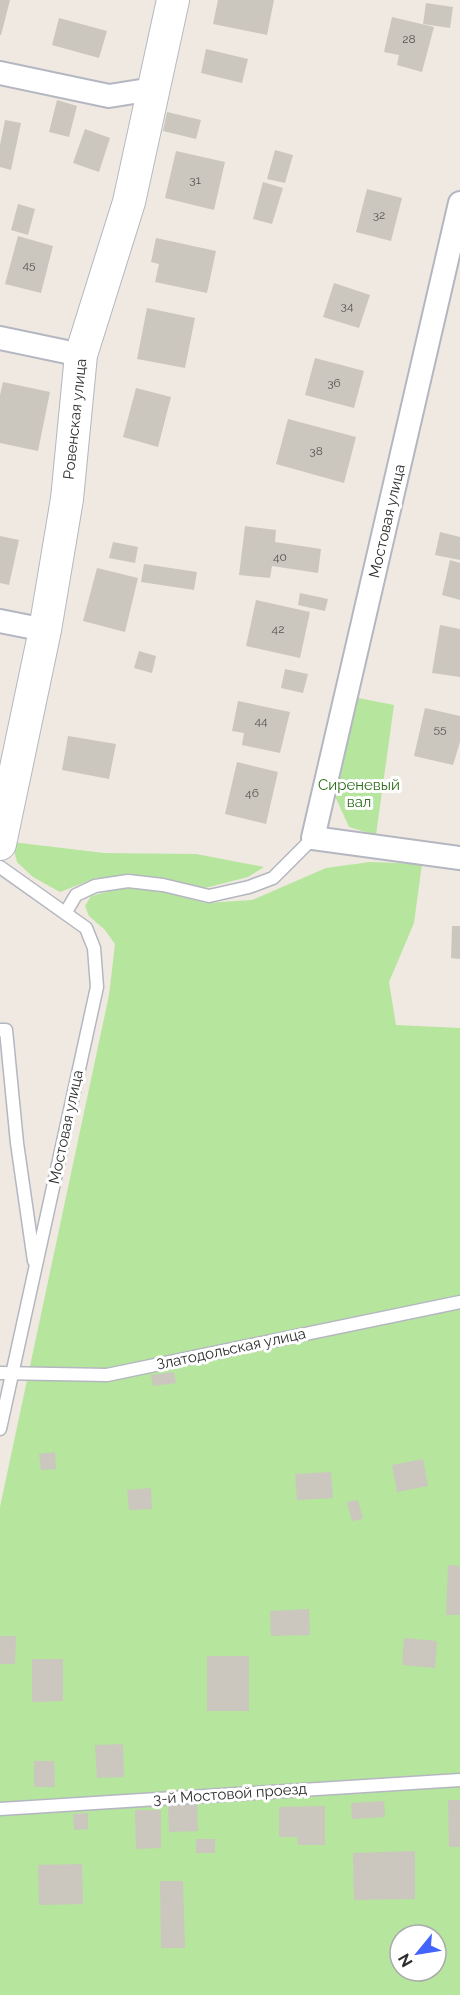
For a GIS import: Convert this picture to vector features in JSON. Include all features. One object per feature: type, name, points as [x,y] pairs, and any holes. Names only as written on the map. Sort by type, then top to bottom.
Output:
[{"type":"street","name":"Ровенская улица","points":[[0,844],[45,630],[67,498],[81,355],[129,202],[174,0]]},
{"type":"street","points":[[0,73],[109,96],[153,89]]},
{"type":"street","name":"Мостовая улица","points":[[313,838],[460,203]]},
{"type":"street","points":[[0,338],[81,355]]},
{"type":"street","points":[[0,621],[45,630]]},
{"type":"street","points":[[313,838],[460,858]]},
{"type":"lane","points":[[66,912],[76,895],[95,886],[128,881],[163,885],[208,896],[249,888],[273,878],[313,838]]},
{"type":"lane","name":"Мостовая улица","points":[[0,867],[86,928],[94,948],[97,987],[35,1270],[6,1374],[0,1429]]},
{"type":"lane","points":[[0,1030],[6,1030],[17,1143],[35,1270]]},
{"type":"lane","name":"Златодольская улица","points":[[6,1374],[107,1375],[460,1302]]},
{"type":"lane","name":"3-й Мостовой проезд","points":[[0,1809],[460,1780]]},
{"type":"green space","name":"Сиреневый вал","points":[[358,698],[394,705],[376,835],[349,827],[335,796]]},
{"type":"green space","points":[[12,842],[104,853],[196,854],[264,867],[248,877],[205,888],[162,878],[129,877],[96,878],[60,892],[33,877],[17,862]]},
{"type":"green space","points":[[370,862],[422,864],[414,923],[389,982],[396,1025],[460,1028],[460,1995],[0,1995],[0,1507],[109,995],[115,944],[105,930],[89,916],[85,906],[91,896],[125,887],[163,892],[206,903],[252,900],[326,868]]},
{"type":"building","points":[[0,0],[10,0],[1,35],[0,35]]},
{"type":"building","points":[[218,0],[274,0],[267,35],[213,24]]},
{"type":"building","points":[[426,3],[453,7],[450,28],[423,24]]},
{"type":"building","points":[[392,17],[434,27],[422,72],[397,65],[399,55],[384,52]]},
{"type":"building","points":[[59,18],[107,31],[99,58],[52,45]]},
{"type":"building","points":[[206,49],[248,59],[242,83],[201,73]]},
{"type":"building","points":[[57,100],[77,106],[69,137],[49,132]]},
{"type":"building","points":[[167,112],[201,120],[196,139],[163,131]]},
{"type":"building","points":[[5,120],[21,123],[11,170],[0,167],[0,145]]},
{"type":"building","points":[[85,129],[110,138],[99,172],[73,163]]},
{"type":"building","points":[[275,150],[293,155],[285,183],[267,179]]},
{"type":"building","points":[[176,151],[225,162],[214,210],[165,198]]},
{"type":"building","points":[[263,182],[283,188],[272,224],[253,219]]},
{"type":"building","points":[[367,189],[402,198],[391,241],[356,232]]},
{"type":"building","points":[[18,204],[35,209],[28,235],[11,230]]},
{"type":"building","points":[[18,236],[53,246],[41,293],[5,284]]},
{"type":"building","points":[[156,238],[216,251],[207,293],[155,282],[159,264],[151,262]]},
{"type":"building","points":[[334,283],[370,295],[359,328],[323,317]]},
{"type":"building","points":[[147,308],[195,318],[185,368],[137,359]]},
{"type":"building","points":[[315,358],[364,371],[354,408],[305,395]]},
{"type":"building","points":[[3,382],[50,392],[38,451],[0,443],[0,395]]},
{"type":"building","points":[[136,388],[171,397],[158,447],[123,437]]},
{"type":"building","points":[[288,419],[356,437],[344,483],[276,464]]},
{"type":"building","points":[[245,526],[276,530],[275,542],[321,549],[318,573],[272,566],[270,578],[239,575]]},
{"type":"building","points":[[440,532],[460,537],[460,560],[435,555]]},
{"type":"building","points":[[0,536],[19,540],[9,585],[0,583]]},
{"type":"building","points":[[113,542],[138,547],[135,563],[109,558]]},
{"type":"building","points":[[450,560],[460,563],[460,600],[442,595]]},
{"type":"building","points":[[144,564],[197,572],[194,590],[141,582]]},
{"type":"building","points":[[97,568],[138,578],[125,632],[83,621]]},
{"type":"building","points":[[300,593],[328,599],[325,611],[298,605]]},
{"type":"building","points":[[256,600],[310,612],[300,658],[246,646]]},
{"type":"building","points":[[440,625],[460,629],[460,677],[432,673]]},
{"type":"building","points":[[139,651],[156,656],[152,673],[134,668]]},
{"type":"building","points":[[285,669],[308,674],[303,693],[281,688]]},
{"type":"building","points":[[238,701],[290,712],[280,753],[242,745],[244,733],[232,731]]},
{"type":"building","points":[[425,708],[460,716],[460,742],[453,765],[414,756]]},
{"type":"building","points":[[68,736],[116,744],[109,779],[62,770]]},
{"type":"building","points":[[237,762],[278,772],[266,824],[225,814]]},
{"type":"building","points":[[452,926],[460,926],[460,959],[451,958]]},
{"type":"building","points":[[174,1372],[176,1383],[153,1386],[151,1375]]},
{"type":"building","points":[[55,1452],[56,1469],[41,1470],[39,1454]]},
{"type":"building","points":[[423,1459],[428,1486],[397,1492],[392,1465]]},
{"type":"building","points":[[331,1472],[333,1498],[297,1500],[295,1474]]},
{"type":"building","points":[[151,1488],[152,1509],[129,1510],[127,1490]]},
{"type":"building","points":[[358,1500],[363,1519],[352,1521],[347,1502]]},
{"type":"building","points":[[448,1565],[460,1566],[460,1615],[446,1615]]},
{"type":"building","points":[[309,1609],[310,1635],[271,1636],[270,1611]]},
{"type":"building","points":[[0,1636],[16,1636],[15,1664],[0,1664]]},
{"type":"building","points":[[404,1638],[437,1641],[435,1668],[402,1665]]},
{"type":"building","points":[[207,1656],[249,1656],[249,1711],[207,1711]]},
{"type":"building","points":[[32,1659],[63,1659],[63,1701],[32,1702]]},
{"type":"building","points":[[123,1744],[124,1777],[97,1778],[95,1745]]},
{"type":"building","points":[[34,1761],[54,1761],[55,1787],[34,1787]]},
{"type":"building","points":[[448,1800],[460,1800],[460,1847],[449,1847]]},
{"type":"building","points":[[384,1801],[385,1817],[352,1819],[351,1803]]},
{"type":"building","points":[[197,1804],[198,1831],[169,1832],[168,1805]]},
{"type":"building","points":[[325,1806],[325,1845],[298,1845],[297,1837],[279,1837],[279,1807]]},
{"type":"building","points":[[135,1810],[161,1810],[161,1848],[136,1849]]},
{"type":"building","points":[[88,1813],[88,1829],[74,1830],[73,1814]]},
{"type":"building","points":[[196,1839],[215,1839],[215,1853],[196,1853]]},
{"type":"building","points":[[415,1851],[415,1899],[354,1900],[353,1853]]},
{"type":"building","points":[[82,1864],[83,1904],[39,1905],[38,1865]]},
{"type":"building","points":[[160,1881],[183,1881],[185,1948],[161,1948]]}]
